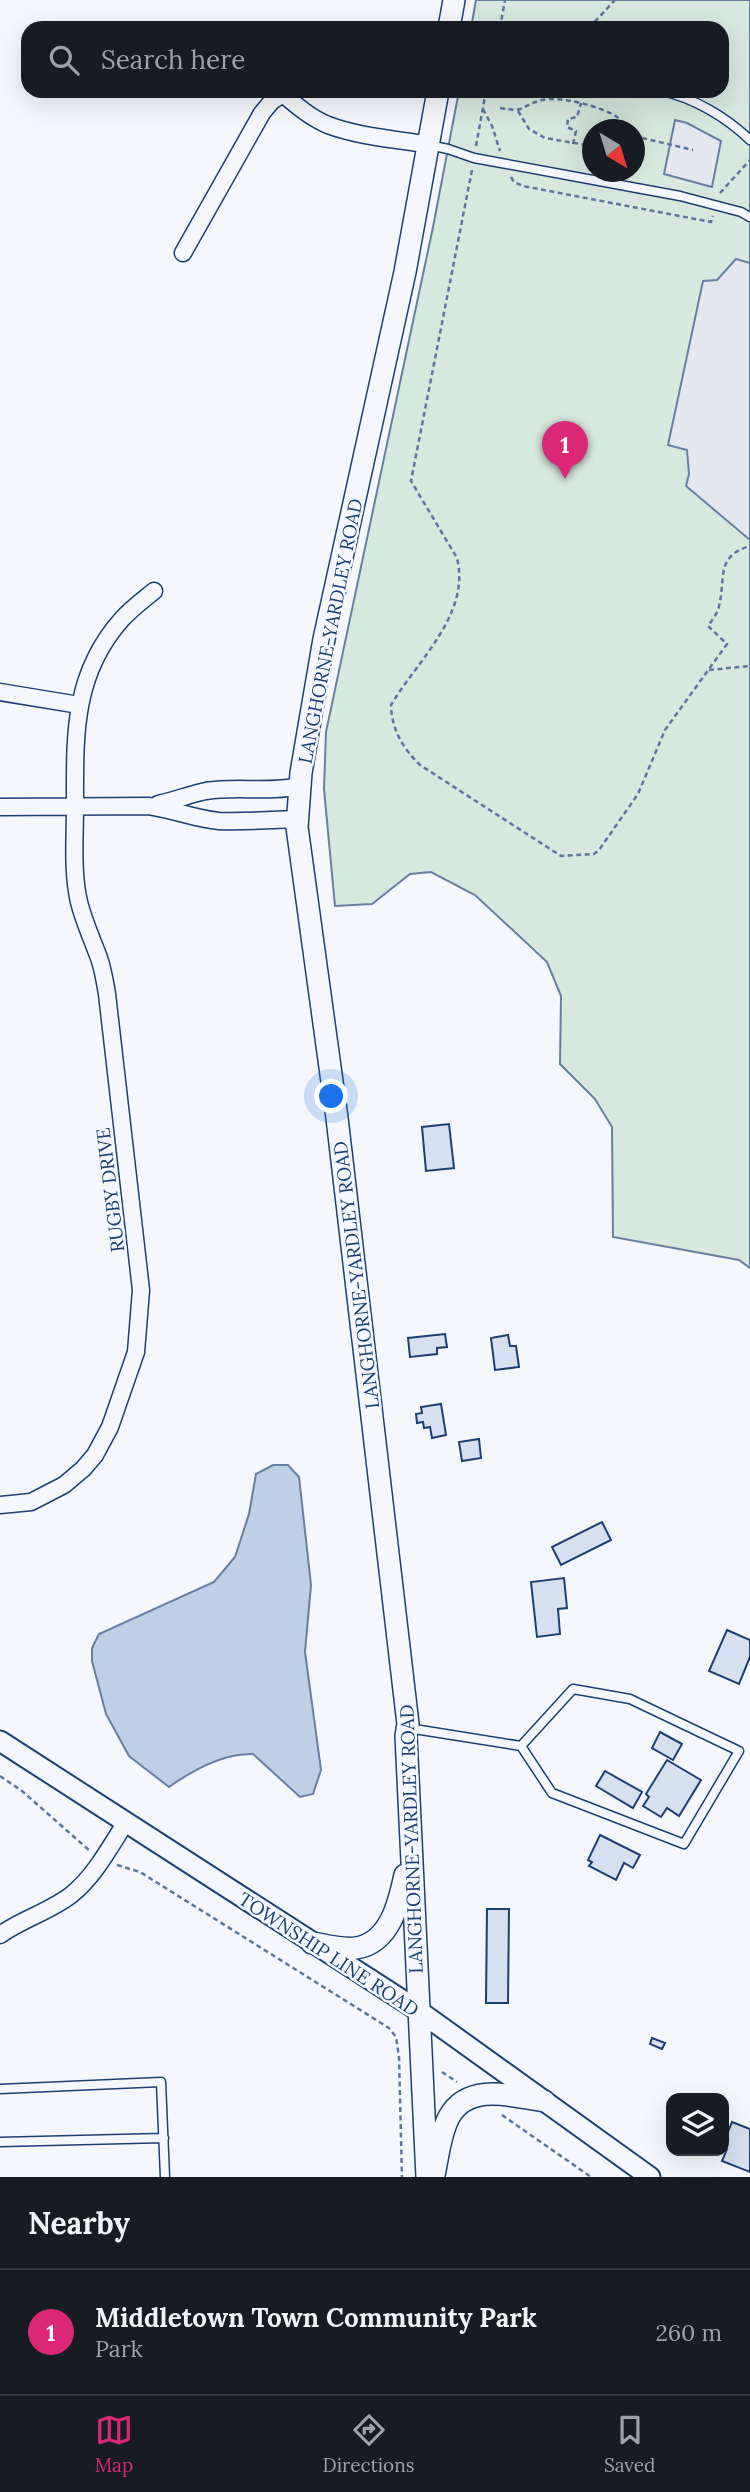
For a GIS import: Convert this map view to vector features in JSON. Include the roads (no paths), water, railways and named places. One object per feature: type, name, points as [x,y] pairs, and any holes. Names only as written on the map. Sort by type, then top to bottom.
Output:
[{"type":"main road","points":[[450,21],[454,0]]},
{"type":"main road","name":"LANGHORNE-YARDLEY ROAD","points":[[426,2177],[406,1736],[408,1728],[377,1450],[298,820],[300,786],[324,639],[405,272],[437,98]]},
{"type":"main road","points":[[312,1943],[355,1949],[368,1944],[379,1935],[398,1909],[411,1842]]},
{"type":"main road","points":[[433,2177],[449,2117],[458,2106],[475,2096],[492,2092],[544,2101]]},
{"type":"street","points":[[183,253],[262,113],[277,98]]},
{"type":"street","points":[[288,98],[307,114],[328,125],[429,145]]},
{"type":"street","name":"RUGBY DRIVE","points":[[0,1506],[31,1502],[64,1485],[83,1469],[95,1455],[110,1427],[136,1352],[141,1290],[136,1230],[109,1008],[99,959],[78,899],[74,855],[75,755],[79,705],[85,684],[108,637],[122,619],[154,591]]},
{"type":"street","points":[[0,692],[79,705]]},
{"type":"street","points":[[148,806],[177,801],[207,791],[275,790],[300,786]]},
{"type":"street","points":[[0,807],[148,806],[171,808],[196,817],[219,821],[298,820]]},
{"type":"street","name":"TOWNSHIP LINE ROAD","points":[[0,1741],[419,2011],[650,2177]]},
{"type":"street","points":[[0,1935],[69,1896],[81,1886],[126,1822]]},
{"type":"lane","points":[[686,98],[738,128],[750,140]]},
{"type":"lane","points":[[429,145],[474,158],[680,196],[746,212],[750,217]]},
{"type":"lane","points":[[408,1728],[521,1746],[552,1793],[684,1844],[738,1751],[630,1699],[573,1689],[521,1746]]},
{"type":"lane","points":[[0,2089],[161,2082],[165,2177]]},
{"type":"lane","points":[[0,2142],[164,2138]]},
{"type":"water","points":[[273,1465],[288,1465],[299,1477],[311,1585],[305,1652],[321,1770],[313,1794],[300,1797],[253,1754],[242,1754],[209,1764],[169,1787],[129,1756],[106,1714],[92,1661],[92,1648],[99,1634],[214,1582],[235,1557],[249,1514],[256,1474]]},
{"type":"place","name":"Middletown Town Community Park","points":[[565,479]]}]
